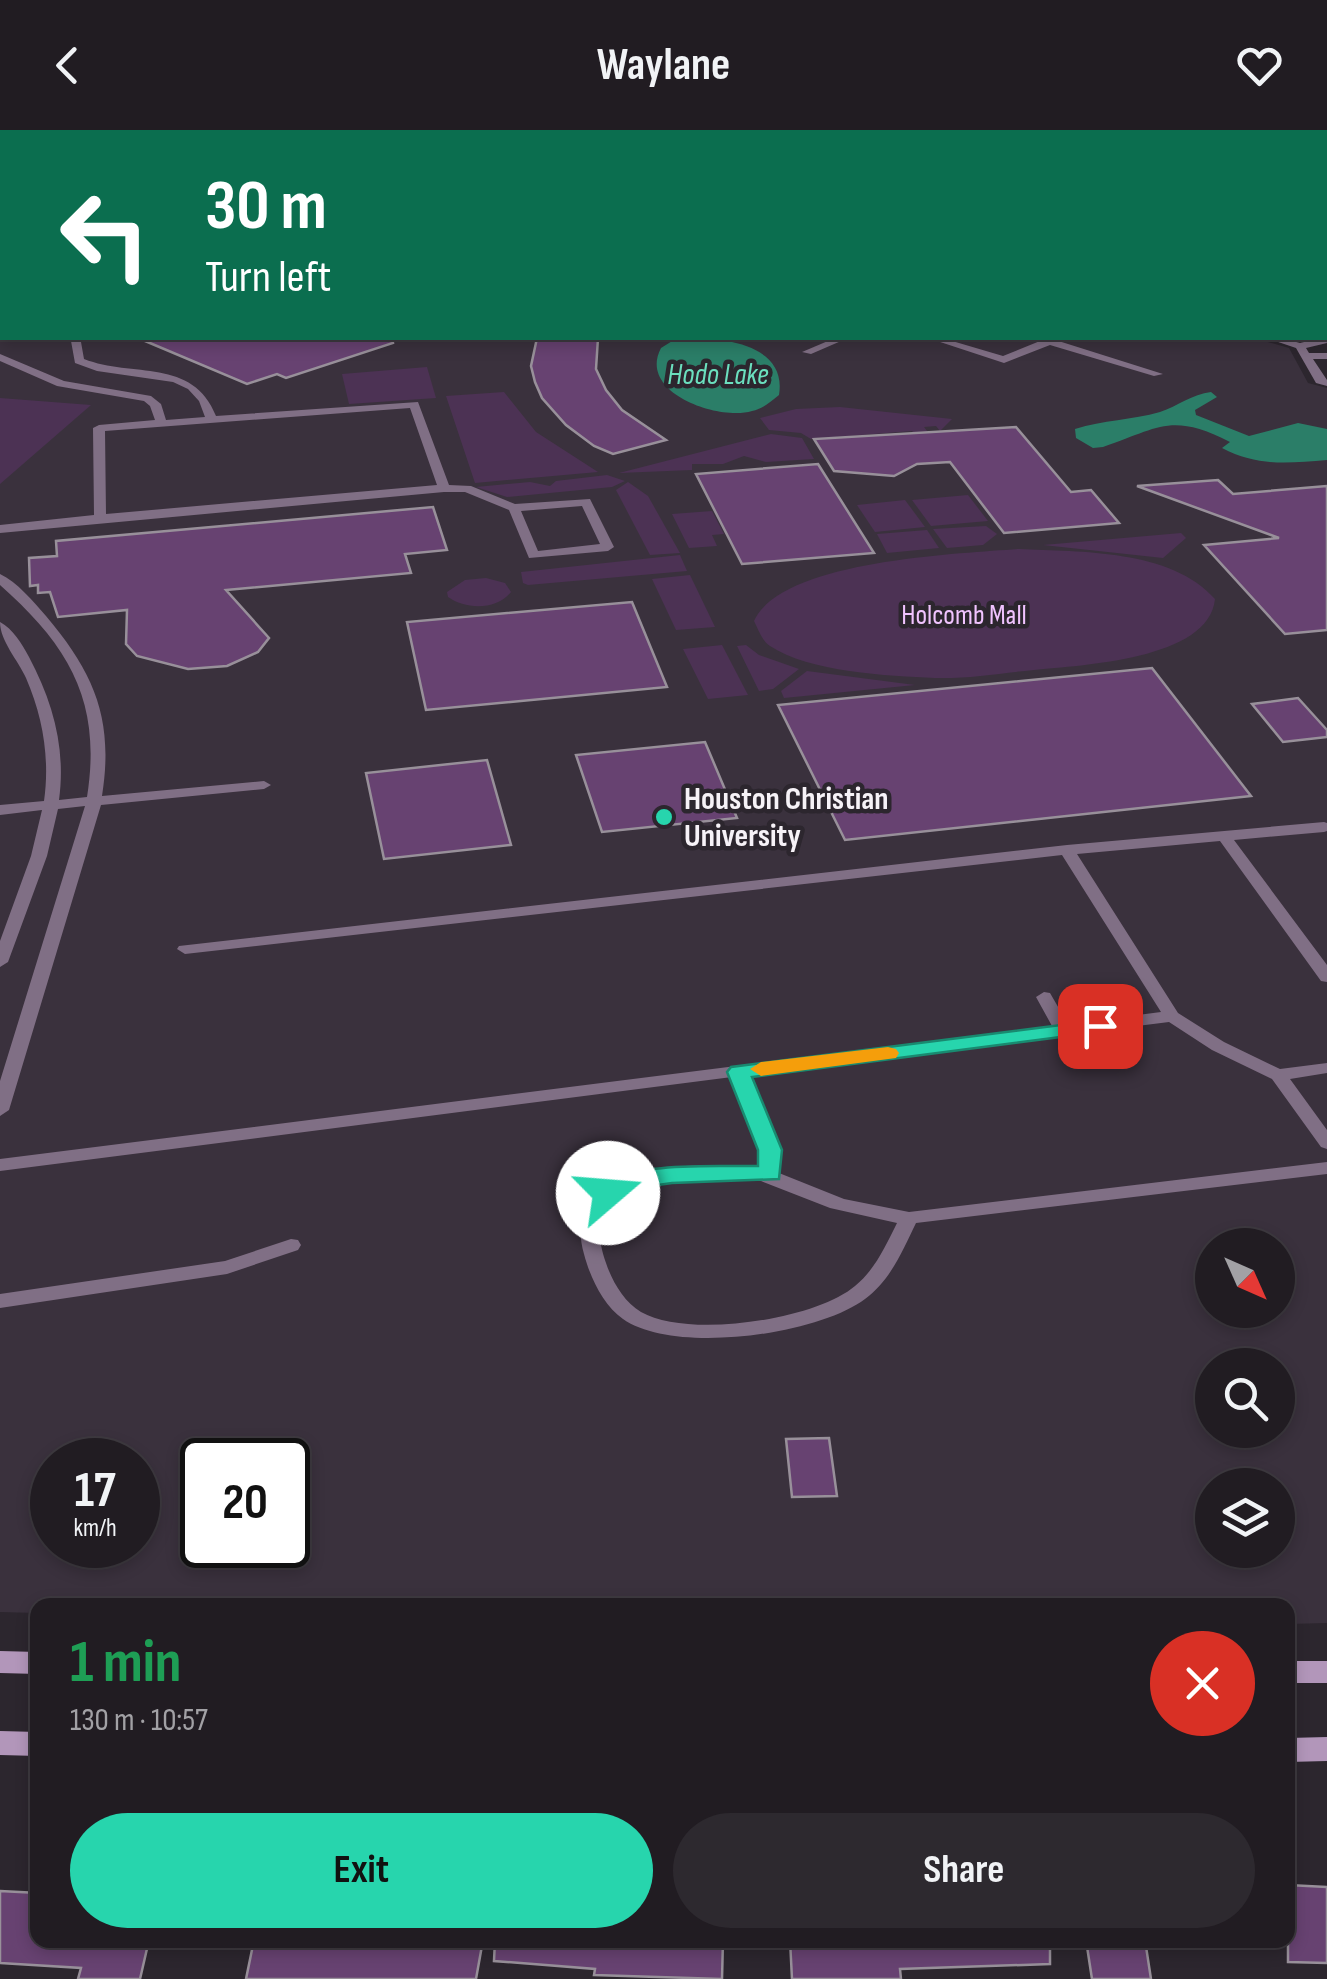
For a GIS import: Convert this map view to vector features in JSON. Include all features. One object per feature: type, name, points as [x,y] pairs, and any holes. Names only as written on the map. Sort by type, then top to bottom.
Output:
[{"type":"main road","points":[[0,1662],[30,1664]]},
{"type":"main road","points":[[1295,1672],[1327,1672]]},
{"type":"main road","points":[[0,1743],[30,1744]]},
{"type":"main road","points":[[1295,1750],[1327,1749]]},
{"type":"lane","points":[[79,361],[75,349],[80,340]]},
{"type":"lane","points":[[807,352],[839,340]]},
{"type":"lane","points":[[939,340],[1004,360],[1042,340]]},
{"type":"lane","points":[[1047,340],[1158,374]]},
{"type":"lane","points":[[1276,340],[1327,356]]},
{"type":"lane","points":[[1303,351],[1327,340]]},
{"type":"lane","points":[[1303,351],[1320,381],[1327,383]]},
{"type":"lane","points":[[0,358],[61,384],[146,398],[155,404],[162,424]]},
{"type":"lane","points":[[37,374],[79,361],[104,370],[183,380],[203,394],[212,420]]},
{"type":"lane","points":[[100,518],[99,428],[414,404],[444,488]]},
{"type":"lane","points":[[0,529],[444,488],[467,490],[514,508],[586,502],[608,547],[534,554],[514,508]]},
{"type":"lane","points":[[0,1110],[94,802],[100,750],[96,716],[77,668],[39,614],[1,580]]},
{"type":"lane","points":[[0,626],[15,641],[44,699],[58,756],[53,806],[0,962]]},
{"type":"lane","points":[[0,810],[264,786]]},
{"type":"lane","points":[[185,949],[1067,850],[1326,828]]},
{"type":"lane","points":[[1223,835],[1327,977]]},
{"type":"lane","points":[[1067,850],[1172,1016],[1218,1046],[1278,1075],[1327,1143]]},
{"type":"lane","points":[[1044,997],[1063,1032]]},
{"type":"lane","points":[[0,1164],[1172,1016]]},
{"type":"lane","points":[[1278,1075],[1327,1068]]},
{"type":"lane","points":[[739,1072],[770,1150],[770,1174]]},
{"type":"lane","points":[[909,1218],[886,1266],[858,1294],[824,1313],[746,1328],[668,1328],[638,1320],[613,1300],[588,1245],[585,1225],[592,1205],[608,1193],[632,1181],[672,1175],[770,1174],[826,1199],[869,1212],[909,1218],[1327,1168]]},
{"type":"lane","points":[[0,1301],[227,1266],[291,1245]]},
{"type":"shaded area","name":"Houston Christian University","points":[[0,340],[1261,340],[1289,348],[1308,383],[1327,388],[1327,1623],[1295,1624],[1295,1598],[30,1598],[30,1613],[0,1612]]},
{"type":"green space","points":[[427,367],[436,398],[349,404],[342,374]]},
{"type":"green space","points":[[504,392],[536,432],[598,472],[475,483],[446,396]]},
{"type":"green space","points":[[0,398],[91,405],[0,484]]},
{"type":"green space","points":[[840,407],[952,419],[940,431],[936,426],[924,427],[940,448],[925,449],[912,431],[811,439],[801,433],[769,430],[760,418],[796,409]]},
{"type":"green space","points":[[771,434],[802,438],[814,459],[766,462],[744,456],[723,464],[692,464],[692,470],[619,473]]},
{"type":"green space","points":[[607,475],[625,481],[612,487],[507,497],[476,487],[530,482],[550,486],[556,481]]},
{"type":"green space","points":[[628,482],[648,496],[680,553],[650,555],[616,490]]},
{"type":"green space","points":[[968,495],[988,521],[931,526],[912,500]]},
{"type":"green space","points":[[905,500],[925,527],[875,532],[857,505]]},
{"type":"green space","points":[[712,511],[724,534],[712,535],[717,546],[689,548],[672,514]]},
{"type":"green space","points":[[986,526],[997,534],[983,545],[947,548],[933,529]]},
{"type":"green space","points":[[927,530],[939,548],[887,553],[877,534]]},
{"type":"green space","points":[[1181,533],[1186,538],[1163,558],[1043,545]]},
{"type":"green space","name":"Holcomb Mall","points":[[1019,549],[1096,553],[1150,562],[1196,583],[1215,599],[1207,619],[1191,635],[1140,656],[960,678],[872,674],[806,662],[767,644],[754,621],[771,601],[799,585],[834,573],[916,558]]},
{"type":"green space","points":[[680,555],[687,571],[528,585],[523,583],[521,572]]},
{"type":"green space","points":[[690,575],[715,627],[676,630],[652,579]]},
{"type":"green space","points":[[486,578],[505,583],[511,592],[498,602],[481,606],[448,597],[447,592],[465,580]]},
{"type":"green space","points":[[722,645],[748,695],[708,699],[683,649]]},
{"type":"green space","points":[[746,645],[759,655],[799,669],[773,689],[759,691],[737,646]]},
{"type":"green space","points":[[807,671],[915,685],[784,698],[781,691]]},
{"type":"water","name":"Hodo Lake","points":[[674,340],[718,340],[744,345],[772,363],[779,377],[779,395],[752,411],[720,412],[702,407],[685,400],[660,378],[657,364],[661,348]]},
{"type":"water","points":[[1211,392],[1217,397],[1195,410],[1196,415],[1249,436],[1298,423],[1327,429],[1327,460],[1286,463],[1248,458],[1222,448],[1230,442],[1179,425],[1152,429],[1103,447],[1093,448],[1076,438],[1075,429],[1160,412]]},
{"type":"building","points":[[143,340],[392,340],[393,343],[286,378],[277,374],[247,384]]},
{"type":"building","points":[[537,340],[598,340],[596,369],[606,390],[622,410],[666,440],[613,454],[594,446],[566,425],[542,398],[531,366]]},
{"type":"building","points":[[1016,427],[1071,492],[1091,490],[1119,523],[1004,533],[950,462],[917,464],[894,476],[834,471],[814,439]]},
{"type":"building","points":[[818,464],[874,553],[742,564],[696,474]]},
{"type":"building","points":[[1218,480],[1233,494],[1327,486],[1327,630],[1285,634],[1204,545],[1279,538],[1137,486]]},
{"type":"building","points":[[433,507],[447,550],[405,554],[411,573],[226,590],[269,638],[258,652],[227,666],[188,669],[137,656],[126,644],[127,610],[58,617],[50,592],[38,593],[38,585],[30,586],[29,558],[57,556],[56,541]]},
{"type":"building","points":[[632,602],[667,687],[426,710],[407,622]]},
{"type":"building","points":[[1152,668],[1251,796],[845,840],[778,705]]},
{"type":"building","points":[[1298,698],[1327,730],[1327,737],[1283,742],[1252,704]]},
{"type":"building","points":[[705,742],[737,818],[602,832],[576,755]]},
{"type":"building","points":[[487,760],[511,845],[384,859],[366,773]]},
{"type":"building","points":[[829,1438],[837,1496],[792,1497],[786,1439]]},
{"type":"building","points":[[1295,1885],[1327,1887],[1327,1963],[1288,1962],[1288,1948],[1295,1948]]},
{"type":"building","points":[[0,1891],[30,1893],[30,1948],[147,1948],[140,1979],[78,1979],[81,1968],[0,1963]]},
{"type":"building","points":[[252,1948],[482,1948],[476,1979],[246,1979]]},
{"type":"building","points":[[495,1948],[723,1948],[722,1979],[594,1975],[595,1969],[494,1961]]},
{"type":"building","points":[[790,1948],[1050,1948],[1050,1964],[900,1969],[901,1979],[792,1979]]},
{"type":"building","points":[[1087,1948],[1146,1948],[1151,1979],[1092,1979]]},
{"type":"slow traffic","points":[[761,1069],[888,1053]]},
{"type":"place","name":"Houston Christian University","points":[[664,817]]},
{"type":"route","points":[[608,1193],[632,1181],[672,1175],[770,1174],[770,1150],[739,1072],[1100,1026]]}]
